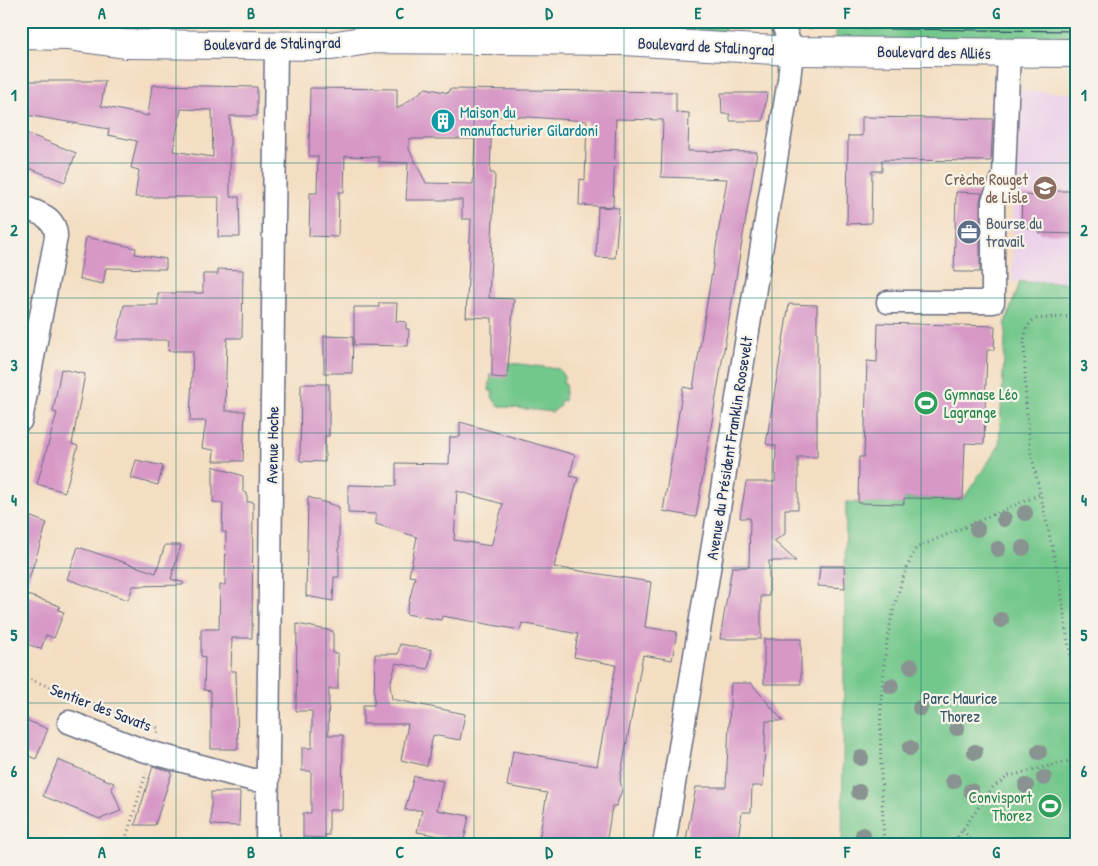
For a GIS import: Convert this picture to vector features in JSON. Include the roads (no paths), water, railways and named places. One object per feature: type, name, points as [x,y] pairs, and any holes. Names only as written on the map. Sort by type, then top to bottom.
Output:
[{"type":"main road","name":"Boulevard de Stalingrad","points":[[21,35],[68,36],[125,44],[331,46],[374,39],[596,41],[673,42],[712,48],[792,51]]},
{"type":"main road","name":"Boulevard des Alliés","points":[[792,51],[1077,53]]},
{"type":"street","points":[[782,21],[792,51]]},
{"type":"street","name":"Avenue Hoche","points":[[267,845],[276,46]]},
{"type":"street","name":"Avenue du Président Franklin Roosevelt","points":[[664,845],[792,51]]},
{"type":"street","points":[[888,302],[993,302],[993,201],[1004,175],[1009,52]]},
{"type":"street","points":[[21,206],[50,218],[56,229],[21,420]]},
{"type":"street","name":"Sentier des Savats","points":[[69,722],[153,753],[253,780],[268,779]]},
{"type":"tram line","points":[[107,21],[1077,31]]},
{"type":"place","name":"Maison du manufacturier Gilardoni","points":[[443,121]]},
{"type":"place","name":"Crèche Rouget de Lisle","points":[[1045,188]]},
{"type":"place","name":"Bourse du travail","points":[[969,232]]},
{"type":"place","name":"Gymnase Léo Lagrange","points":[[926,403]]},
{"type":"place","name":"Convisport Thorez","points":[[1050,806]]},
{"type":"park label","name":"Parc Maurice Thorez","points":[[960,707]]}]
